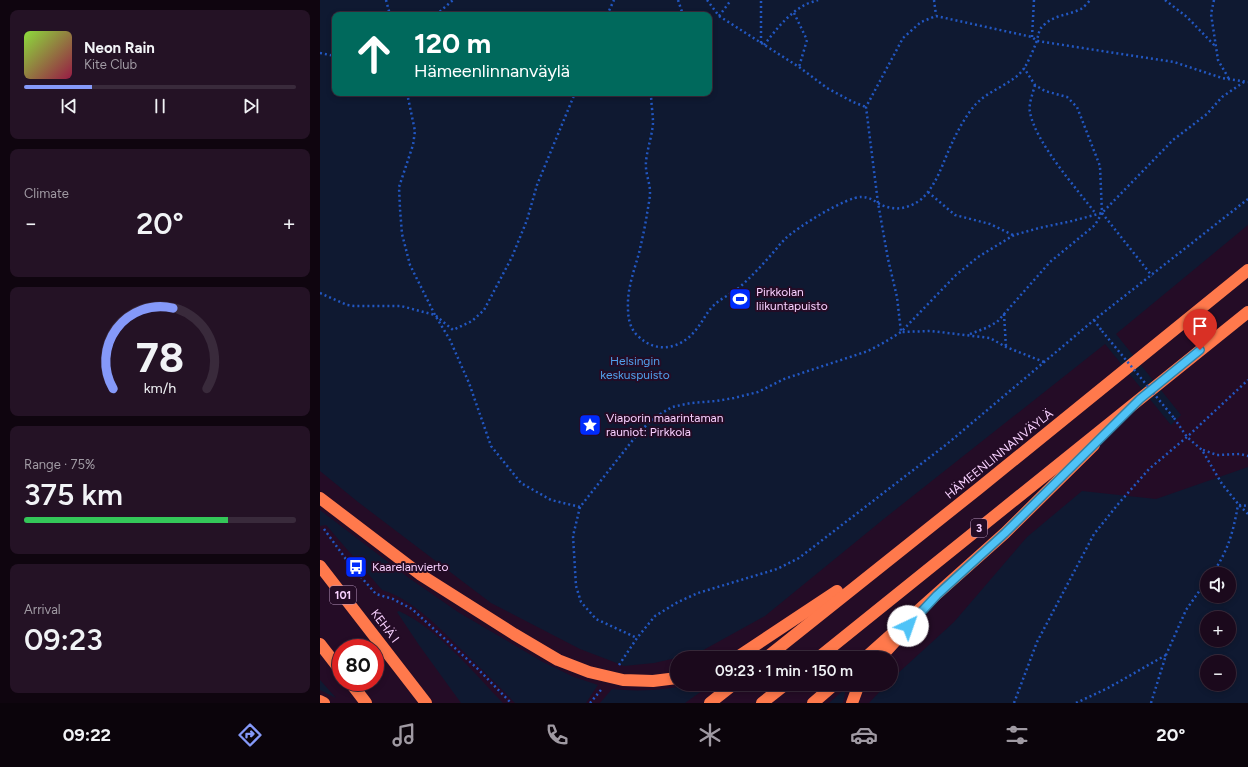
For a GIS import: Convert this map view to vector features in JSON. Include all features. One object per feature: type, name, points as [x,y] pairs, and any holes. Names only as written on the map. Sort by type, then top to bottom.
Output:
[{"type":"highway","name":"HÄMEENLINNANVÄYLÄ","points":[[775,651],[978,489],[1248,270]]},
{"type":"highway","name":"3","points":[[827,651],[1248,312]]},
{"type":"highway","points":[[873,651],[1005,533],[1140,399]]},
{"type":"highway","points":[[320,498],[421,575],[558,660],[589,672],[623,680],[653,681],[670,679]]},
{"type":"highway","points":[[747,651],[902,549]]},
{"type":"highway","name":"KEHÄ I","points":[[320,566],[426,703]]},
{"type":"highway","points":[[886,651],[937,595]]},
{"type":"highway","points":[[320,644],[332,659]]},
{"type":"highway","points":[[357,691],[366,703]]},
{"type":"highway","points":[[710,703],[725,691]]},
{"type":"highway","points":[[762,703],[777,691]]},
{"type":"highway","points":[[813,703],[827,691]]},
{"type":"highway","points":[[852,703],[856,691]]},
{"type":"highway","points":[[320,702],[324,703]]},
{"type":"path","points":[[386,0],[389,12]]},
{"type":"path","points":[[440,12],[454,0]]},
{"type":"path","points":[[608,12],[614,0]]},
{"type":"path","points":[[678,0],[682,12]]},
{"type":"path","points":[[707,0],[719,16],[799,67],[827,88],[866,107]]},
{"type":"path","points":[[719,16],[731,0]]},
{"type":"path","points":[[761,43],[762,0]]},
{"type":"path","points":[[764,45],[777,28],[794,13],[803,6],[818,0]]},
{"type":"path","points":[[934,0],[936,16]]},
{"type":"path","points":[[1032,37],[1034,0]]},
{"type":"path","points":[[651,96],[653,121],[646,161],[646,172],[650,194],[640,251],[629,287],[628,305],[629,320],[632,329],[637,336],[645,342],[664,348],[673,346],[690,337],[697,330],[712,307],[721,299],[740,287],[754,274],[785,238],[818,217],[847,200],[856,197],[865,197],[885,207],[898,210],[911,205],[928,192],[941,169],[953,140],[976,103],[1010,81],[1024,68],[1037,41],[1039,30],[1045,23],[1053,18],[1082,8],[1090,0]]},
{"type":"path","points":[[1165,0],[1187,17],[1217,48]]},
{"type":"path","points":[[1214,0],[1212,14],[1218,60],[1230,79]]},
{"type":"path","points":[[794,13],[807,40],[799,67]]},
{"type":"path","points":[[901,332],[897,297],[888,259],[878,203],[866,107],[903,38],[921,22],[936,16],[1032,37],[1037,41],[1174,62],[1230,79],[1248,82]]},
{"type":"path","points":[[320,53],[332,55]]},
{"type":"path","points":[[1024,68],[1035,85],[1045,91],[1067,97],[1077,107],[1100,166],[1102,213],[1152,276]]},
{"type":"path","points":[[968,335],[997,322],[1050,262],[1095,225],[1102,213],[1173,140],[1207,114],[1222,97],[1244,82]]},
{"type":"path","points":[[1035,85],[1029,111],[1035,129],[1050,153],[1096,214]]},
{"type":"path","points":[[408,96],[415,131],[413,145],[400,187],[400,209],[402,234],[410,265],[435,315],[450,340],[469,382],[491,446],[521,482],[551,500],[580,507]]},
{"type":"path","points":[[320,293],[347,305],[402,306],[435,315],[453,330],[472,321],[484,310],[512,257],[537,185],[574,96]]},
{"type":"path","points":[[928,192],[955,215],[990,224],[1014,235]]},
{"type":"path","points":[[616,669],[637,638],[655,616],[678,602],[698,593],[778,569],[799,558],[947,444],[1094,320],[1152,276],[1248,199]]},
{"type":"path","points":[[637,638],[596,619],[581,602],[576,586],[573,536],[580,507],[640,431],[657,416],[672,407],[691,402],[716,401],[734,398],[758,392],[784,379],[868,351],[901,332],[956,275],[978,257],[1014,235],[1072,222],[1102,213]]},
{"type":"path","points":[[1004,314],[1006,347]]},
{"type":"path","points":[[1094,320],[1174,418],[1187,437],[1202,450],[1222,484],[1238,505],[1248,514]]},
{"type":"path","points":[[901,332],[931,331],[990,338],[1006,347],[1044,362]]},
{"type":"path","points":[[1014,703],[1037,642],[1094,534],[1149,469],[1187,437],[1248,380]]},
{"type":"path","points":[[1202,450],[1217,455],[1240,454],[1248,456]]},
{"type":"path","points":[[1238,505],[1248,506]]},
{"type":"path","points":[[1217,567],[1222,560],[1233,533],[1238,505]]},
{"type":"path","points":[[324,529],[348,562],[376,594],[393,599],[412,609],[479,670],[511,703]]},
{"type":"path","points":[[1151,703],[1166,655],[1186,610],[1200,590]]},
{"type":"path","points":[[1076,703],[1108,688],[1166,655]]},
{"type":"path","points":[[590,703],[604,687]]},
{"type":"green space","name":"Pirkkolan liikuntapuisto","points":[[320,0],[1248,0],[1248,225],[1116,334],[1181,415],[1171,425],[1105,344],[885,518],[765,616],[702,651],[670,651],[670,659],[654,663],[624,666],[580,649],[491,603],[358,502],[320,471]]},
{"type":"green space","points":[[1248,467],[1248,703],[869,703],[880,691],[898,691],[898,673],[954,622],[1027,537],[1082,491],[1156,499]]},
{"type":"green space","points":[[320,510],[409,578],[458,612],[543,662],[574,677],[598,685],[586,703],[515,703],[426,616],[405,601],[382,590],[326,525],[320,526]]},
{"type":"green space","points":[[399,611],[413,619],[441,640],[503,703],[461,703],[419,645],[397,612]]},
{"type":"green space","points":[[320,680],[321,681],[336,698],[320,690]]},
{"type":"green space","points":[[670,688],[670,691],[702,691],[685,703],[600,703],[612,689],[653,690]]},
{"type":"green space","points":[[843,691],[845,691],[843,703],[829,703]]},
{"type":"place","name":"Pirkkolan liikuntapuisto","points":[[740,299]]},
{"type":"place","name":"Viaporin maarintaman rauniot: Pirkkola","points":[[590,425]]},
{"type":"place","name":"Kaarelanvierto","points":[[356,567]]},
{"type":"route","points":[[908,626],[937,595],[1005,533],[1140,399],[1200,350]]},
{"type":"park label","name":"Helsingin keskuspuisto","points":[[635,368]]}]
